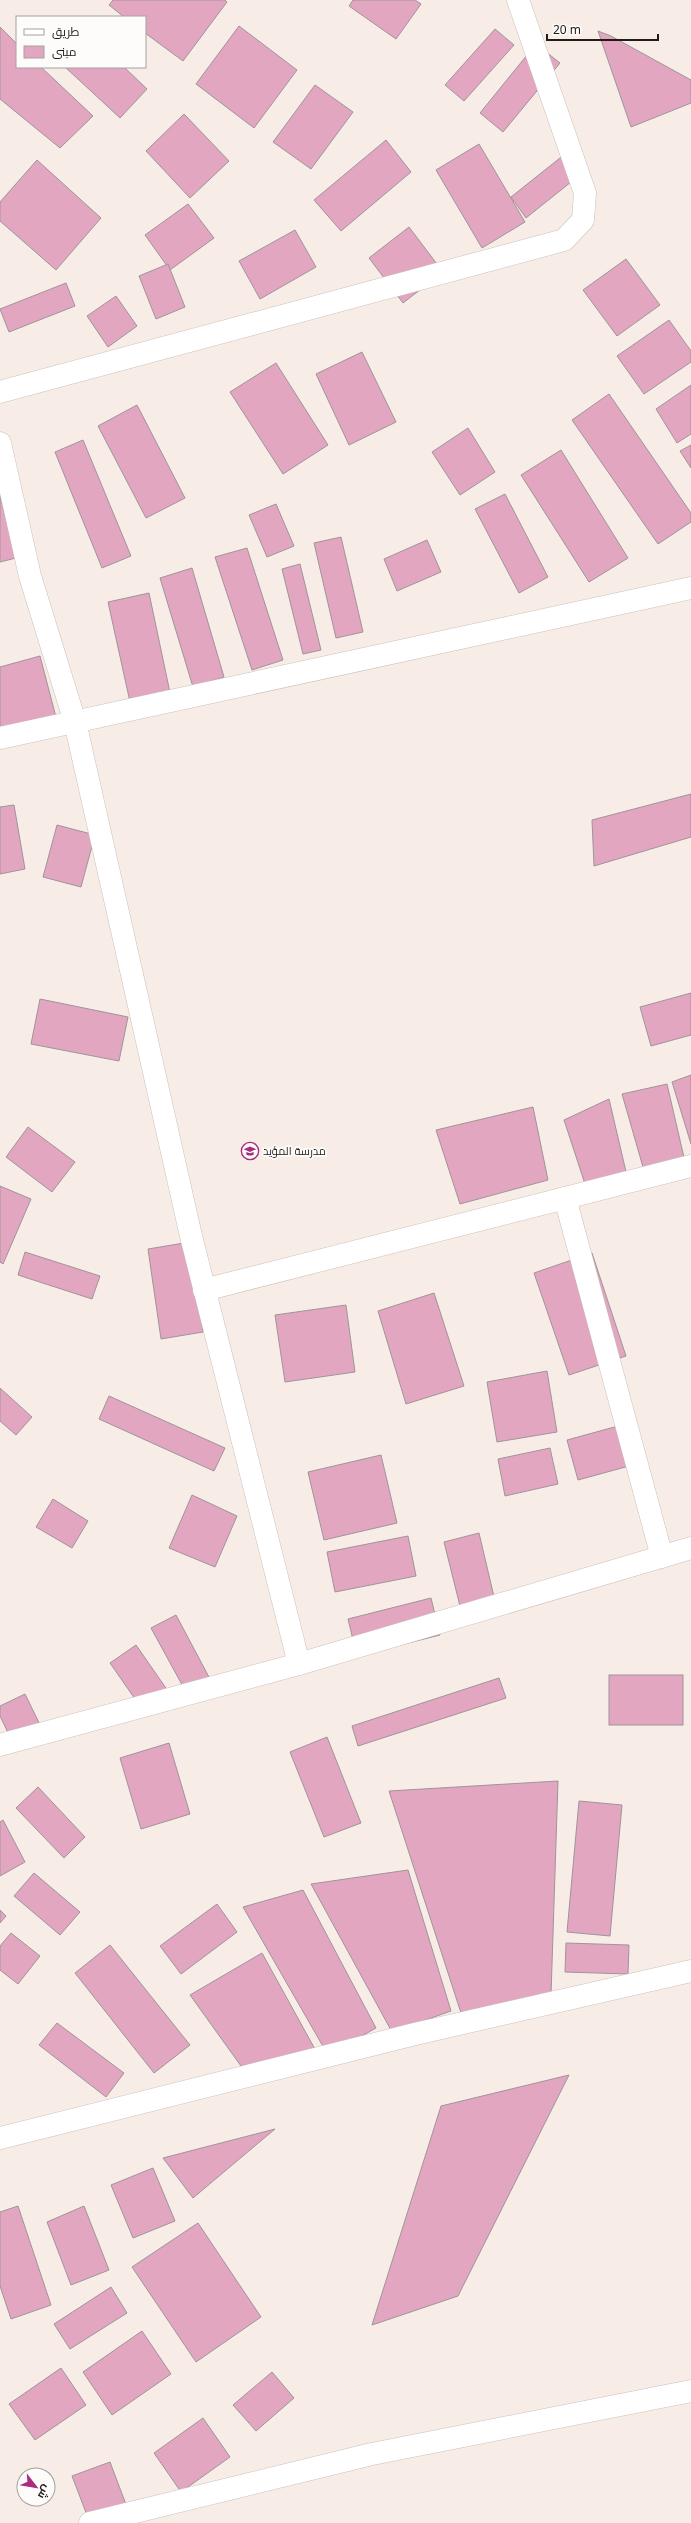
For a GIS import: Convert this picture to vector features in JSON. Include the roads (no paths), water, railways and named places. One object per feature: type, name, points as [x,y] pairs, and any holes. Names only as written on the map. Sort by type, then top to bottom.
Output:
[{"type":"street","points":[[0,392],[564,240],[583,220],[585,193],[518,0]]},
{"type":"street","points":[[0,443],[30,576],[74,722],[204,1290],[299,1664]]},
{"type":"street","points":[[0,738],[691,588]]},
{"type":"street","points":[[204,1290],[691,1166]]},
{"type":"street","points":[[565,1198],[662,1557]]},
{"type":"street","points":[[0,1745],[299,1664],[691,1548]]},
{"type":"street","points":[[0,2138],[415,2034],[691,1971]]},
{"type":"street","points":[[90,2523],[372,2454],[691,2391]]},
{"type":"place","name":"مدرسة المؤيد","points":[[250,1151]]}]
